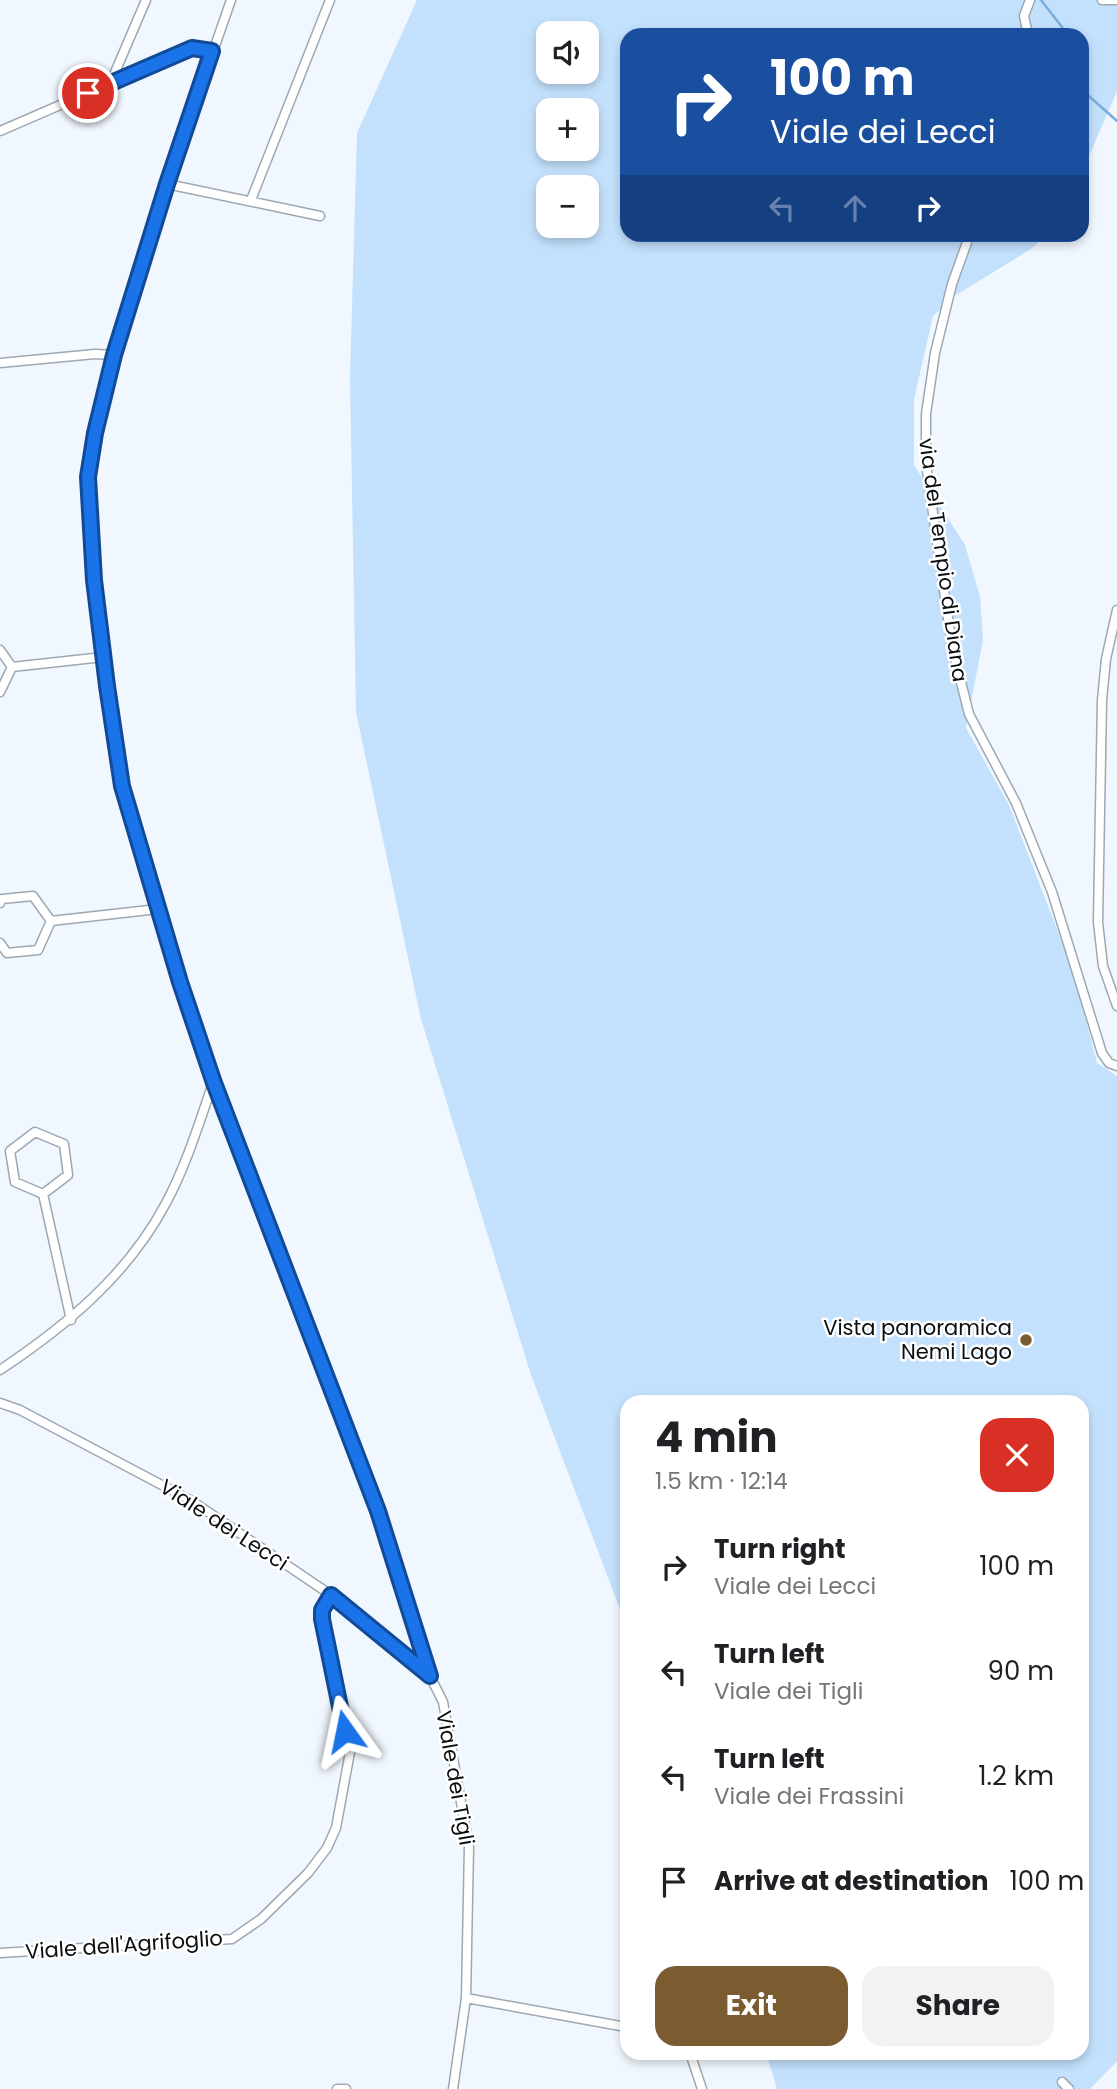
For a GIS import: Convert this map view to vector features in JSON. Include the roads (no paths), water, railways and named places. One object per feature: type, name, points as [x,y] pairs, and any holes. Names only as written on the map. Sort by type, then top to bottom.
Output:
[{"type":"street","points":[[110,84],[146,0]]},
{"type":"street","name":"Viale dei Tigli","points":[[231,0],[167,184],[99,411],[88,477],[94,580],[122,786],[158,909],[214,1083],[378,1511],[430,1676],[443,1702],[469,1847],[466,1998],[453,2089]]},
{"type":"street","points":[[251,200],[330,0]]},
{"type":"street","points":[[1027,28],[1024,16],[1030,0]]},
{"type":"street","points":[[1102,0],[1117,0]]},
{"type":"street","points":[[0,131],[192,48],[212,51]]},
{"type":"street","points":[[167,184],[320,216]]},
{"type":"street","name":"via del Tempio di Diana","points":[[968,242],[940,330],[926,414],[926,464],[954,661],[969,714],[1016,803],[1052,892],[1102,1053],[1109,1063],[1117,1066]]},
{"type":"street","points":[[0,363],[95,354],[114,355]]},
{"type":"street","points":[[1117,610],[1106,659],[1102,700],[1098,922],[1105,974],[1117,1006]]},
{"type":"street","points":[[0,650],[12,667]]},
{"type":"street","points":[[12,667],[103,657]]},
{"type":"street","points":[[0,692],[12,667]]},
{"type":"street","points":[[0,902],[2,899],[33,896],[51,921]]},
{"type":"street","points":[[51,921],[158,909]]},
{"type":"street","points":[[0,943],[6,953],[38,950],[51,921]]},
{"type":"street","points":[[0,1370],[71,1320],[98,1294],[160,1214],[178,1178],[214,1083]]},
{"type":"street","points":[[35,1132],[64,1144],[68,1175],[44,1194],[15,1182],[13,1172],[10,1151],[35,1132]]},
{"type":"street","points":[[44,1194],[71,1320]]},
{"type":"street","name":"Viale dei Lecci","points":[[0,1403],[166,1486],[331,1595],[430,1676]]},
{"type":"street","name":"Viale dell'Agrifoglio","points":[[0,1953],[232,1939],[261,1919],[308,1873],[327,1848],[336,1829],[350,1759],[322,1619],[322,1610],[331,1595]]},
{"type":"street","points":[[466,1998],[620,2026]]},
{"type":"street","points":[[692,2060],[702,2089]]},
{"type":"street","points":[[1062,2082],[1069,2089]]},
{"type":"street","points":[[337,2089],[346,2089]]},
{"type":"waterway","points":[[1041,0],[1062,28]]},
{"type":"waterway","points":[[1089,96],[1117,121]]},
{"type":"place","name":"Vista panoramica Nemi Lago","points":[[1026,1340]]}]
